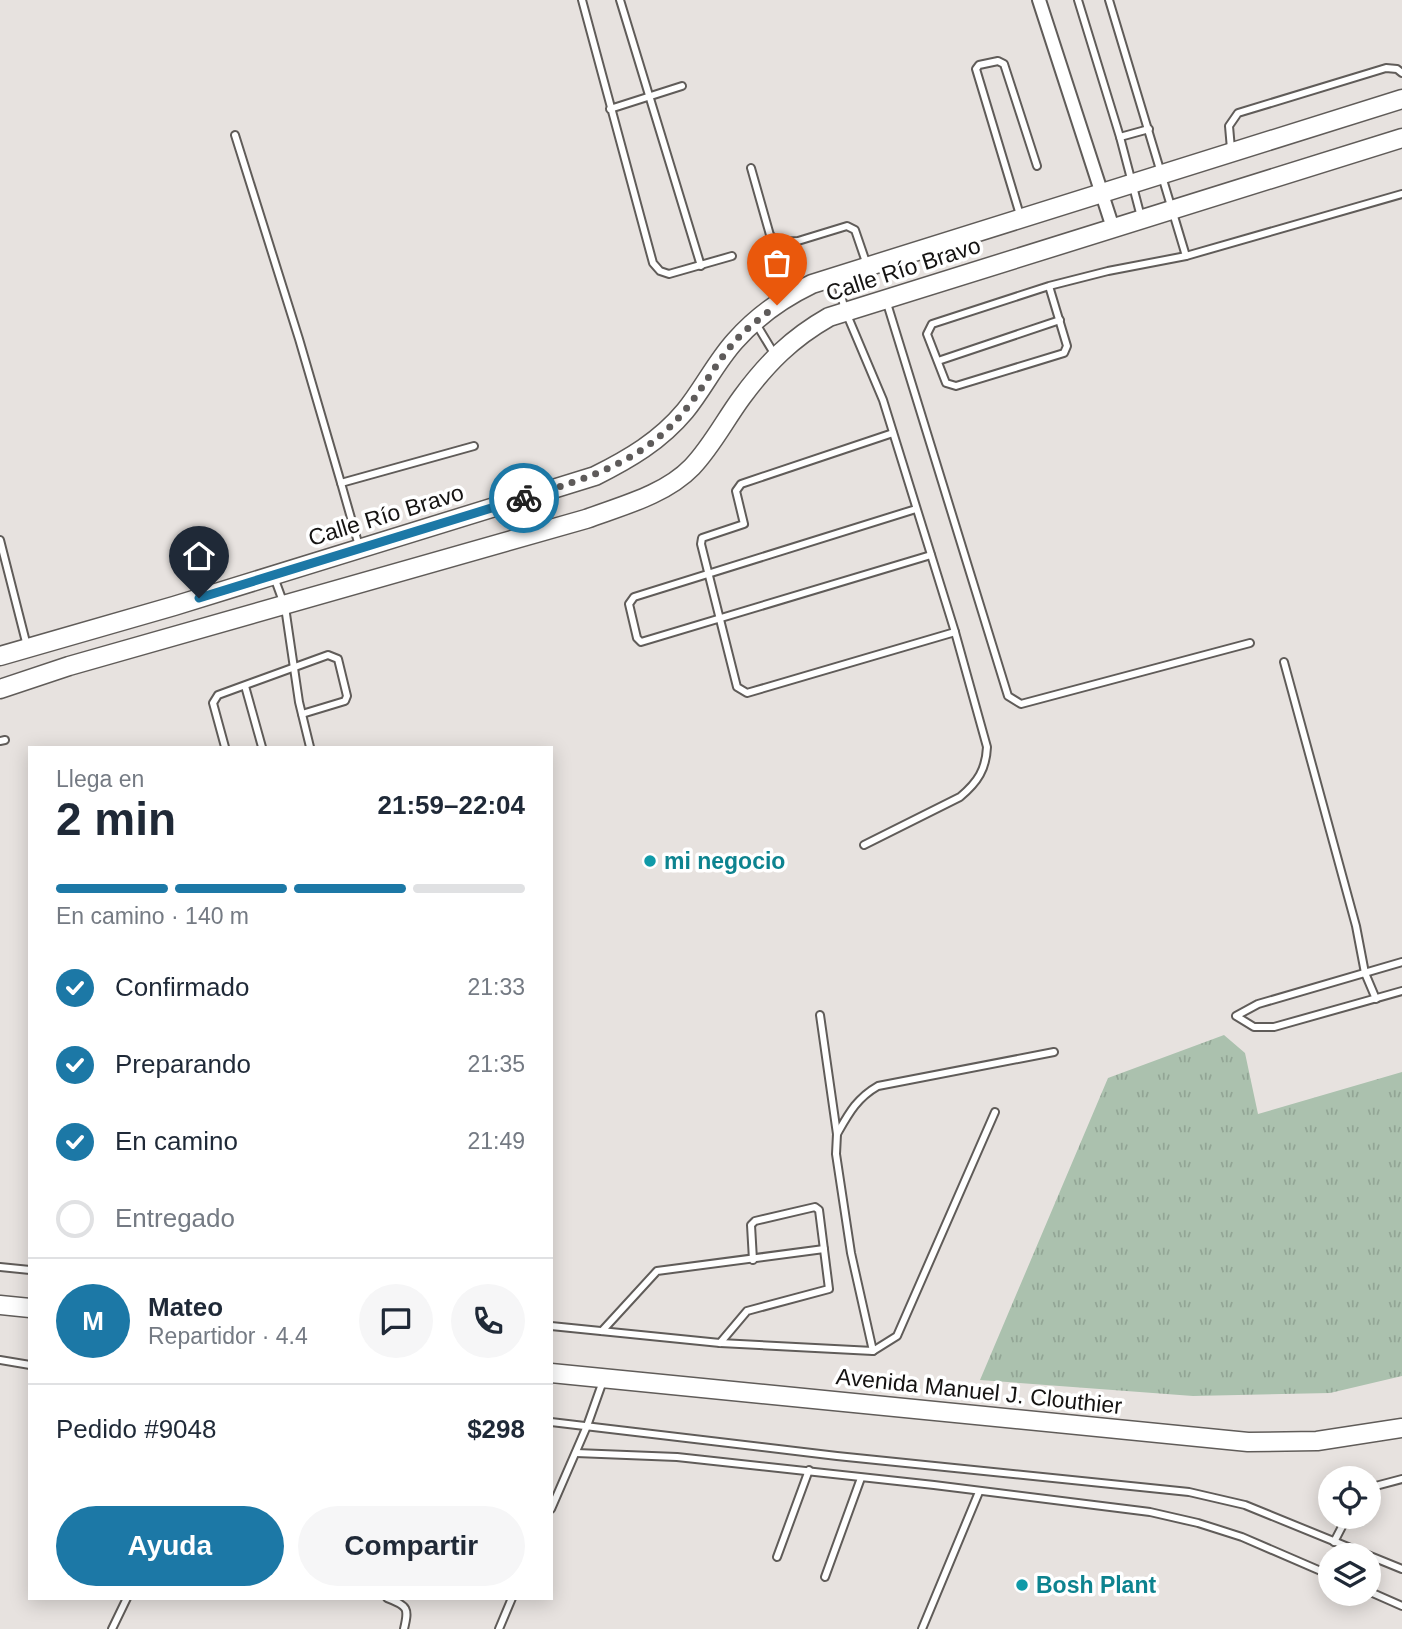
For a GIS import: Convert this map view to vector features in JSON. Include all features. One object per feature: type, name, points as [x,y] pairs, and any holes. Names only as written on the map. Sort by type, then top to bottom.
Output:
[{"type":"street","points":[[1039,0],[1113,228]]},
{"type":"street","name":"Calle Río Bravo","points":[[0,656],[174,606],[595,476],[635,456],[658,438],[685,411],[735,341],[755,322],[796,292],[867,265],[1402,99]]},
{"type":"street","name":"Calle Río Bravo","points":[[0,689],[181,634],[285,607],[586,519],[636,500],[666,486],[691,468],[743,396],[776,356],[809,328],[845,310],[1402,138]]},
{"type":"street","points":[[174,606],[181,634]]},
{"type":"street","points":[[0,1305],[28,1308]]},
{"type":"street","name":"Avenida Manuel J. Clouthier","points":[[553,1373],[1248,1443],[1317,1441],[1402,1428]]},
{"type":"lane","points":[[582,0],[653,263],[660,271],[669,274],[732,256]]},
{"type":"lane","points":[[620,0],[701,266]]},
{"type":"lane","points":[[1078,0],[1120,137],[1141,219]]},
{"type":"lane","points":[[1109,0],[1186,256]]},
{"type":"lane","points":[[1021,217],[976,69],[979,65],[998,61],[1004,64],[1037,166]]},
{"type":"lane","points":[[1231,152],[1229,126],[1238,113],[1386,68],[1397,69],[1402,73]]},
{"type":"lane","points":[[610,109],[682,86]]},
{"type":"lane","points":[[1120,137],[1149,129]]},
{"type":"lane","points":[[235,135],[299,339],[360,549]]},
{"type":"lane","points":[[751,168],[771,235],[778,242],[799,240],[847,226],[855,230],[867,265]]},
{"type":"lane","points":[[1049,286],[1067,346],[1061,355],[953,387],[946,383],[927,334],[932,324],[1049,286],[1186,256],[1402,194]]},
{"type":"lane","points":[[836,275],[845,310],[883,401],[955,632],[987,747],[982,773],[973,786],[960,797],[864,845]]},
{"type":"lane","points":[[886,298],[1008,696],[1021,704],[1250,643]]},
{"type":"lane","points":[[938,361],[1060,320]]},
{"type":"lane","points":[[755,322],[776,356]]},
{"type":"lane","points":[[893,433],[741,484],[736,491],[744,524],[704,536],[701,540],[737,687],[747,693],[955,632]]},
{"type":"lane","points":[[341,483],[474,446]]},
{"type":"lane","points":[[916,509],[632,599],[629,604],[637,638],[641,642],[931,555]]},
{"type":"lane","points":[[0,540],[27,648]]},
{"type":"lane","points":[[274,575],[285,607],[293,667],[310,746]]},
{"type":"lane","points":[[225,746],[214,700],[218,695],[328,655],[338,659],[347,696],[345,701],[302,715]]},
{"type":"lane","points":[[1284,662],[1356,926],[1365,973],[1376,999]]},
{"type":"lane","points":[[245,685],[262,746]]},
{"type":"lane","points":[[1402,962],[1258,1004],[1236,1016],[1254,1027],[1274,1027],[1402,991]]},
{"type":"lane","points":[[820,1015],[851,1253],[873,1351]]},
{"type":"lane","points":[[837,1133],[854,1104],[878,1086],[1054,1052]]},
{"type":"lane","points":[[553,1326],[720,1343],[873,1351],[897,1336],[995,1112]]},
{"type":"lane","points":[[720,1343],[747,1311],[829,1289],[819,1210],[815,1207],[755,1221],[751,1225],[753,1260]]},
{"type":"lane","points":[[602,1331],[657,1271],[824,1249]]},
{"type":"lane","points":[[0,1266],[28,1270]]},
{"type":"lane","points":[[0,1360],[28,1365]]},
{"type":"lane","points":[[553,1505],[604,1380]]},
{"type":"lane","points":[[553,1422],[837,1456],[1189,1492],[1245,1505],[1402,1569]]},
{"type":"lane","points":[[576,1453],[677,1457],[809,1470],[1150,1512],[1242,1537],[1318,1570]]},
{"type":"lane","points":[[777,1558],[809,1470]]},
{"type":"lane","points":[[825,1577],[861,1478]]},
{"type":"lane","points":[[1381,1484],[1400,1479]]},
{"type":"lane","points":[[922,1629],[979,1492]]},
{"type":"lane","points":[[1334,1542],[1341,1529]]},
{"type":"lane","points":[[1381,1596],[1402,1605]]},
{"type":"lane","points":[[113,1629],[126,1600]]},
{"type":"lane","points":[[393,1600],[401,1603],[408,1612],[404,1629]]},
{"type":"lane","points":[[499,1629],[511,1600]]},
{"type":"green space","points":[[1224,1035],[1245,1053],[1258,1114],[1402,1072],[1402,1376],[1330,1393],[1193,1396],[980,1380],[1108,1078]]},
{"type":"way so far","points":[[524,498],[595,476],[635,456],[685,411],[735,341],[777,305]]},
{"type":"place","name":"mi negocio","points":[[650,861]]},
{"type":"place","name":"Bosh Plant","points":[[1022,1585]]},
{"type":"route","points":[[199,598],[524,498]]}]
